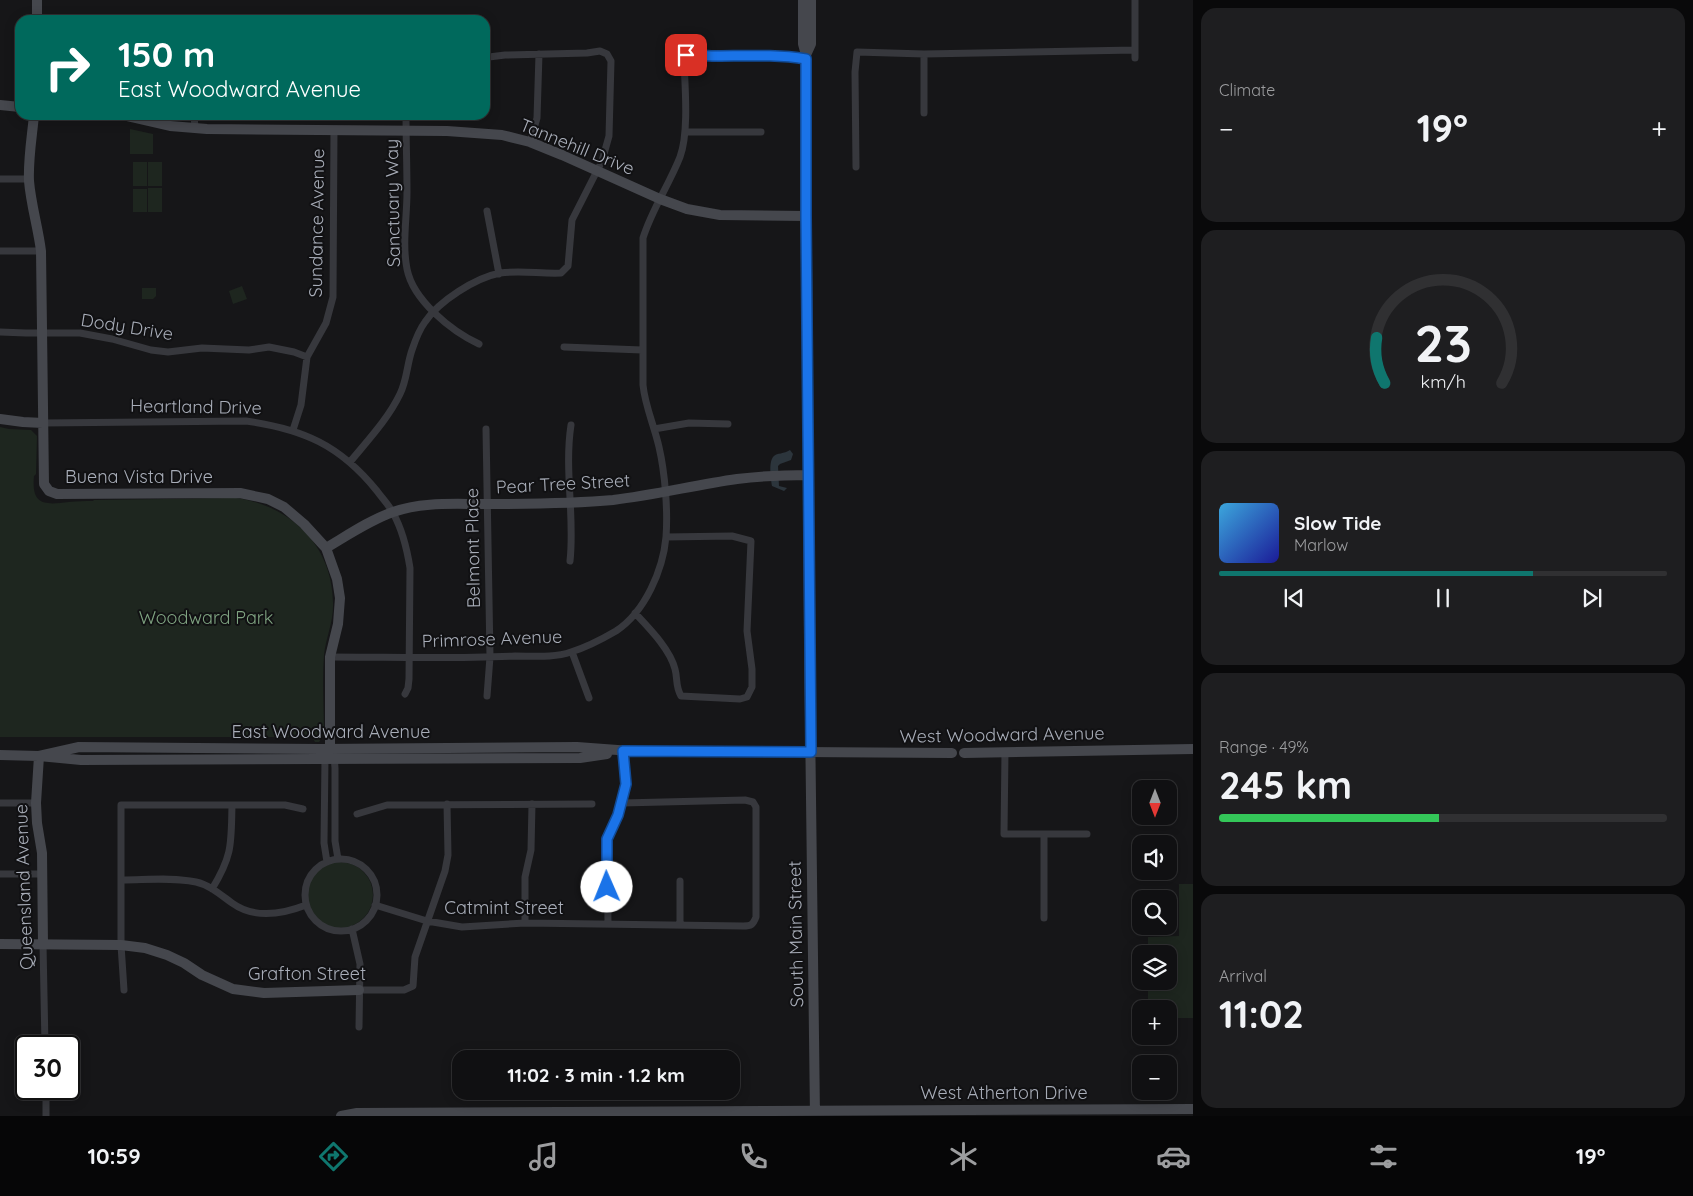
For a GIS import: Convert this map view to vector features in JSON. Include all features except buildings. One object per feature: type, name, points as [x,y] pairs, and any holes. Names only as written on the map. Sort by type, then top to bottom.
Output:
[{"type":"street","points":[[37,0],[38,15]]},
{"type":"street","points":[[803,0],[803,44],[806,57]]},
{"type":"street","points":[[806,57],[811,44],[811,0]]},
{"type":"street","points":[[856,167],[855,72],[857,52],[924,54],[1135,54],[1135,0]]},
{"type":"street","points":[[350,462],[387,416],[399,397],[404,387],[412,351],[425,322],[434,312],[460,290],[478,281],[499,274],[516,272],[556,273],[565,271],[568,266],[572,220],[602,161],[609,136],[611,60],[607,54],[600,51],[490,57]]},
{"type":"street","name":"Primrose Avenue","points":[[330,657],[557,656],[572,652],[616,631],[635,613],[647,596],[661,565],[666,537],[659,448],[645,402],[642,350],[643,238],[648,222],[681,156],[684,132],[684,61],[686,55],[692,53],[706,56],[806,57]]},
{"type":"street","points":[[530,142],[537,118],[539,54]]},
{"type":"street","points":[[924,54],[924,113]]},
{"type":"street","name":"South Main Street","points":[[806,57],[815,1113]]},
{"type":"street","points":[[0,105],[15,106]]},
{"type":"street","name":"Buena Vista Drive","points":[[34,120],[29,179],[31,201],[38,227],[41,251],[44,484],[53,493],[57,494],[214,492],[256,495],[268,499],[291,512],[326,548],[337,579],[340,598],[338,624],[330,657],[330,758],[335,841],[338,859]]},
{"type":"street","name":"Tannehill Drive","points":[[144,120],[170,126],[194,128],[471,132],[502,135],[530,142],[687,209],[713,214],[756,217],[806,216]]},
{"type":"street","points":[[194,120],[194,128]]},
{"type":"street","name":"Sanctuary Way","points":[[406,120],[407,192],[405,254],[407,269],[416,291],[434,312],[463,337],[479,344]]},
{"type":"street","name":"Sundance Avenue","points":[[293,430],[301,405],[307,357],[326,323],[333,297],[334,130]]},
{"type":"street","points":[[684,132],[761,132]]},
{"type":"street","points":[[0,179],[29,179]]},
{"type":"street","points":[[487,211],[499,274]]},
{"type":"street","points":[[0,251],[41,251]]},
{"type":"street","name":"Dody Drive","points":[[0,332],[80,333],[112,339],[151,350],[168,352],[202,348],[248,350],[269,347],[294,352],[307,357]]},
{"type":"street","points":[[564,347],[642,350]]},
{"type":"street","name":"Heartland Drive","points":[[0,419],[44,423],[246,421],[293,430],[326,446],[350,462],[393,512],[407,551],[410,568],[409,656],[408,688],[405,694]]},
{"type":"street","points":[[654,429],[689,423],[728,424]]},
{"type":"street","points":[[570,562],[572,532],[568,447],[571,425]]},
{"type":"street","name":"Belmont Place","points":[[486,429],[490,657],[487,696]]},
{"type":"street","name":"Pear Tree Street","points":[[326,548],[393,512],[427,505],[570,503],[664,493],[735,479],[781,475],[809,475]]},
{"type":"street","points":[[635,613],[661,641],[675,668],[676,686],[682,696],[740,699],[747,697],[752,688],[752,669],[747,631],[751,541],[732,536],[666,537]]},
{"type":"street","points":[[572,652],[589,698]]},
{"type":"street","name":"East Woodward Avenue","points":[[39,756],[79,747],[577,747],[623,751],[811,752]]},
{"type":"street","name":"West Woodward Avenue","points":[[811,752],[964,753],[1193,749]]},
{"type":"street","points":[[608,924],[607,839],[618,815],[626,784],[623,751]]},
{"type":"street","name":"East Woodward Avenue","points":[[0,755],[80,760],[580,758],[623,751]]},
{"type":"street","points":[[1005,752],[1004,834],[1087,834]]},
{"type":"street","name":"Queensland Avenue","points":[[39,756],[36,803],[42,853],[45,1035]]},
{"type":"street","name":"Buena Vista Drive","points":[[328,862],[324,843],[330,758]]},
{"type":"street","name":"Catmint Street","points":[[375,905],[428,921],[462,926],[608,924],[750,926],[754,923],[756,917],[756,807],[753,802],[745,800],[622,803]]},
{"type":"street","points":[[0,803],[36,803]]},
{"type":"street","points":[[428,921],[445,871],[448,855],[447,804]]},
{"type":"street","points":[[525,924],[525,877],[531,850],[532,804]]},
{"type":"street","points":[[357,814],[387,805],[592,804]]},
{"type":"street","points":[[124,990],[121,945],[121,805],[285,805],[303,809]]},
{"type":"street","points":[[212,889],[228,858],[231,845],[232,805]]},
{"type":"street","points":[[1044,834],[1044,918]]},
{"type":"street","points":[[338,859],[352,860],[367,870],[376,885],[377,892],[375,905],[368,919],[352,929],[339,931],[323,926],[314,919],[306,905],[306,886],[310,876],[323,863],[338,859]]},
{"type":"street","points":[[0,874],[41,874]]},
{"type":"street","points":[[122,880],[198,882],[212,889],[234,905],[260,913],[290,912],[306,905]]},
{"type":"street","points":[[680,881],[680,925]]},
{"type":"street","name":"Grafton Street","points":[[0,944],[121,945],[145,948],[167,955],[218,983],[248,992],[404,990],[412,986],[415,957],[428,921]]},
{"type":"street","points":[[352,929],[359,957],[359,1027]]},
{"type":"street","points":[[46,1100],[46,1116]]},
{"type":"street","name":"West Atherton Drive","points":[[341,1116],[357,1113],[815,1113],[1193,1109]]},
{"type":"green space","points":[[130,129],[153,134],[153,154],[130,154]]},
{"type":"green space","points":[[133,162],[147,162],[147,186],[133,186]]},
{"type":"green space","points":[[148,162],[162,162],[162,186],[148,186]]},
{"type":"green space","points":[[148,188],[162,188],[162,212],[148,212]]},
{"type":"green space","points":[[133,189],[147,189],[147,212],[133,212]]},
{"type":"green space","points":[[242,286],[247,299],[233,304],[229,291]]},
{"type":"green space","points":[[142,288],[156,288],[156,296],[153,299],[142,299]]},
{"type":"green space","name":"Woodward Park","points":[[0,427],[31,430],[37,436],[34,486],[37,498],[41,501],[53,503],[94,500],[236,498],[256,502],[274,510],[291,519],[305,532],[316,546],[325,563],[331,581],[333,602],[324,655],[324,735],[319,742],[315,742],[312,737],[0,737]]},
{"type":"green space","points":[[340,862],[352,865],[363,872],[370,883],[373,895],[370,907],[363,918],[352,925],[340,928],[328,925],[317,918],[310,907],[307,895],[310,883],[317,872],[328,865]]},
{"type":"green space","points":[[1179,884],[1193,884],[1193,1018],[1177,1018],[1177,1000],[1148,1000],[1148,990],[1177,990],[1177,945],[1148,945],[1148,937],[1179,936]]},
{"type":"shaded area","points":[[790,450],[793,454],[791,460],[778,466],[779,486],[787,488],[784,491],[772,486],[771,462],[775,455]]},
{"type":"route","points":[[607,887],[607,839],[618,815],[626,784],[623,751],[811,752],[806,59],[763,56],[706,56],[692,53],[686,55]]}]
